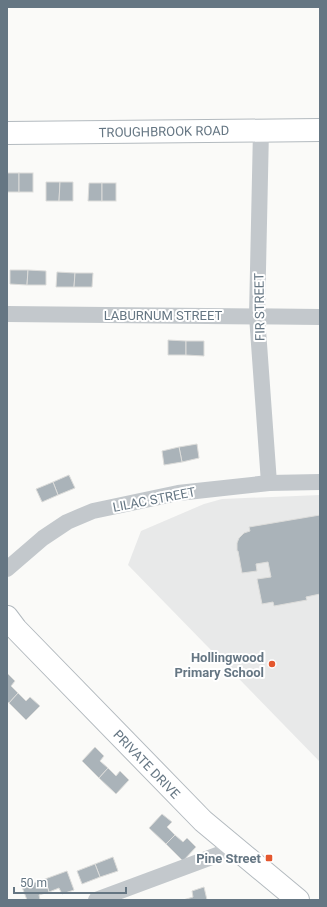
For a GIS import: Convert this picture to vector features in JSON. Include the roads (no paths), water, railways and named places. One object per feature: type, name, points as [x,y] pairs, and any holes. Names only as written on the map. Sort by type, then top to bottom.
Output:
[{"type":"street","name":"FIR STREET","points":[[261,130],[257,316],[269,483]]},
{"type":"street","name":"TROUGHBROOK ROAD","points":[[7,133],[320,130]]},
{"type":"street","name":"LABURNUM STREET","points":[[7,314],[320,317]]},
{"type":"street","name":"LILAC STREET","points":[[7,569],[43,538],[67,522],[93,511],[178,493],[269,483],[320,482]]},
{"type":"street","name":"PRIVATE DRIVE","points":[[7,617],[16,630],[203,821],[298,900]]},
{"type":"street","points":[[96,900],[236,848]]},
{"type":"place","name":"Hollingwood Primary School","points":[[272,664]]},
{"type":"place","name":"Pine Street","points":[[269,858]]}]
